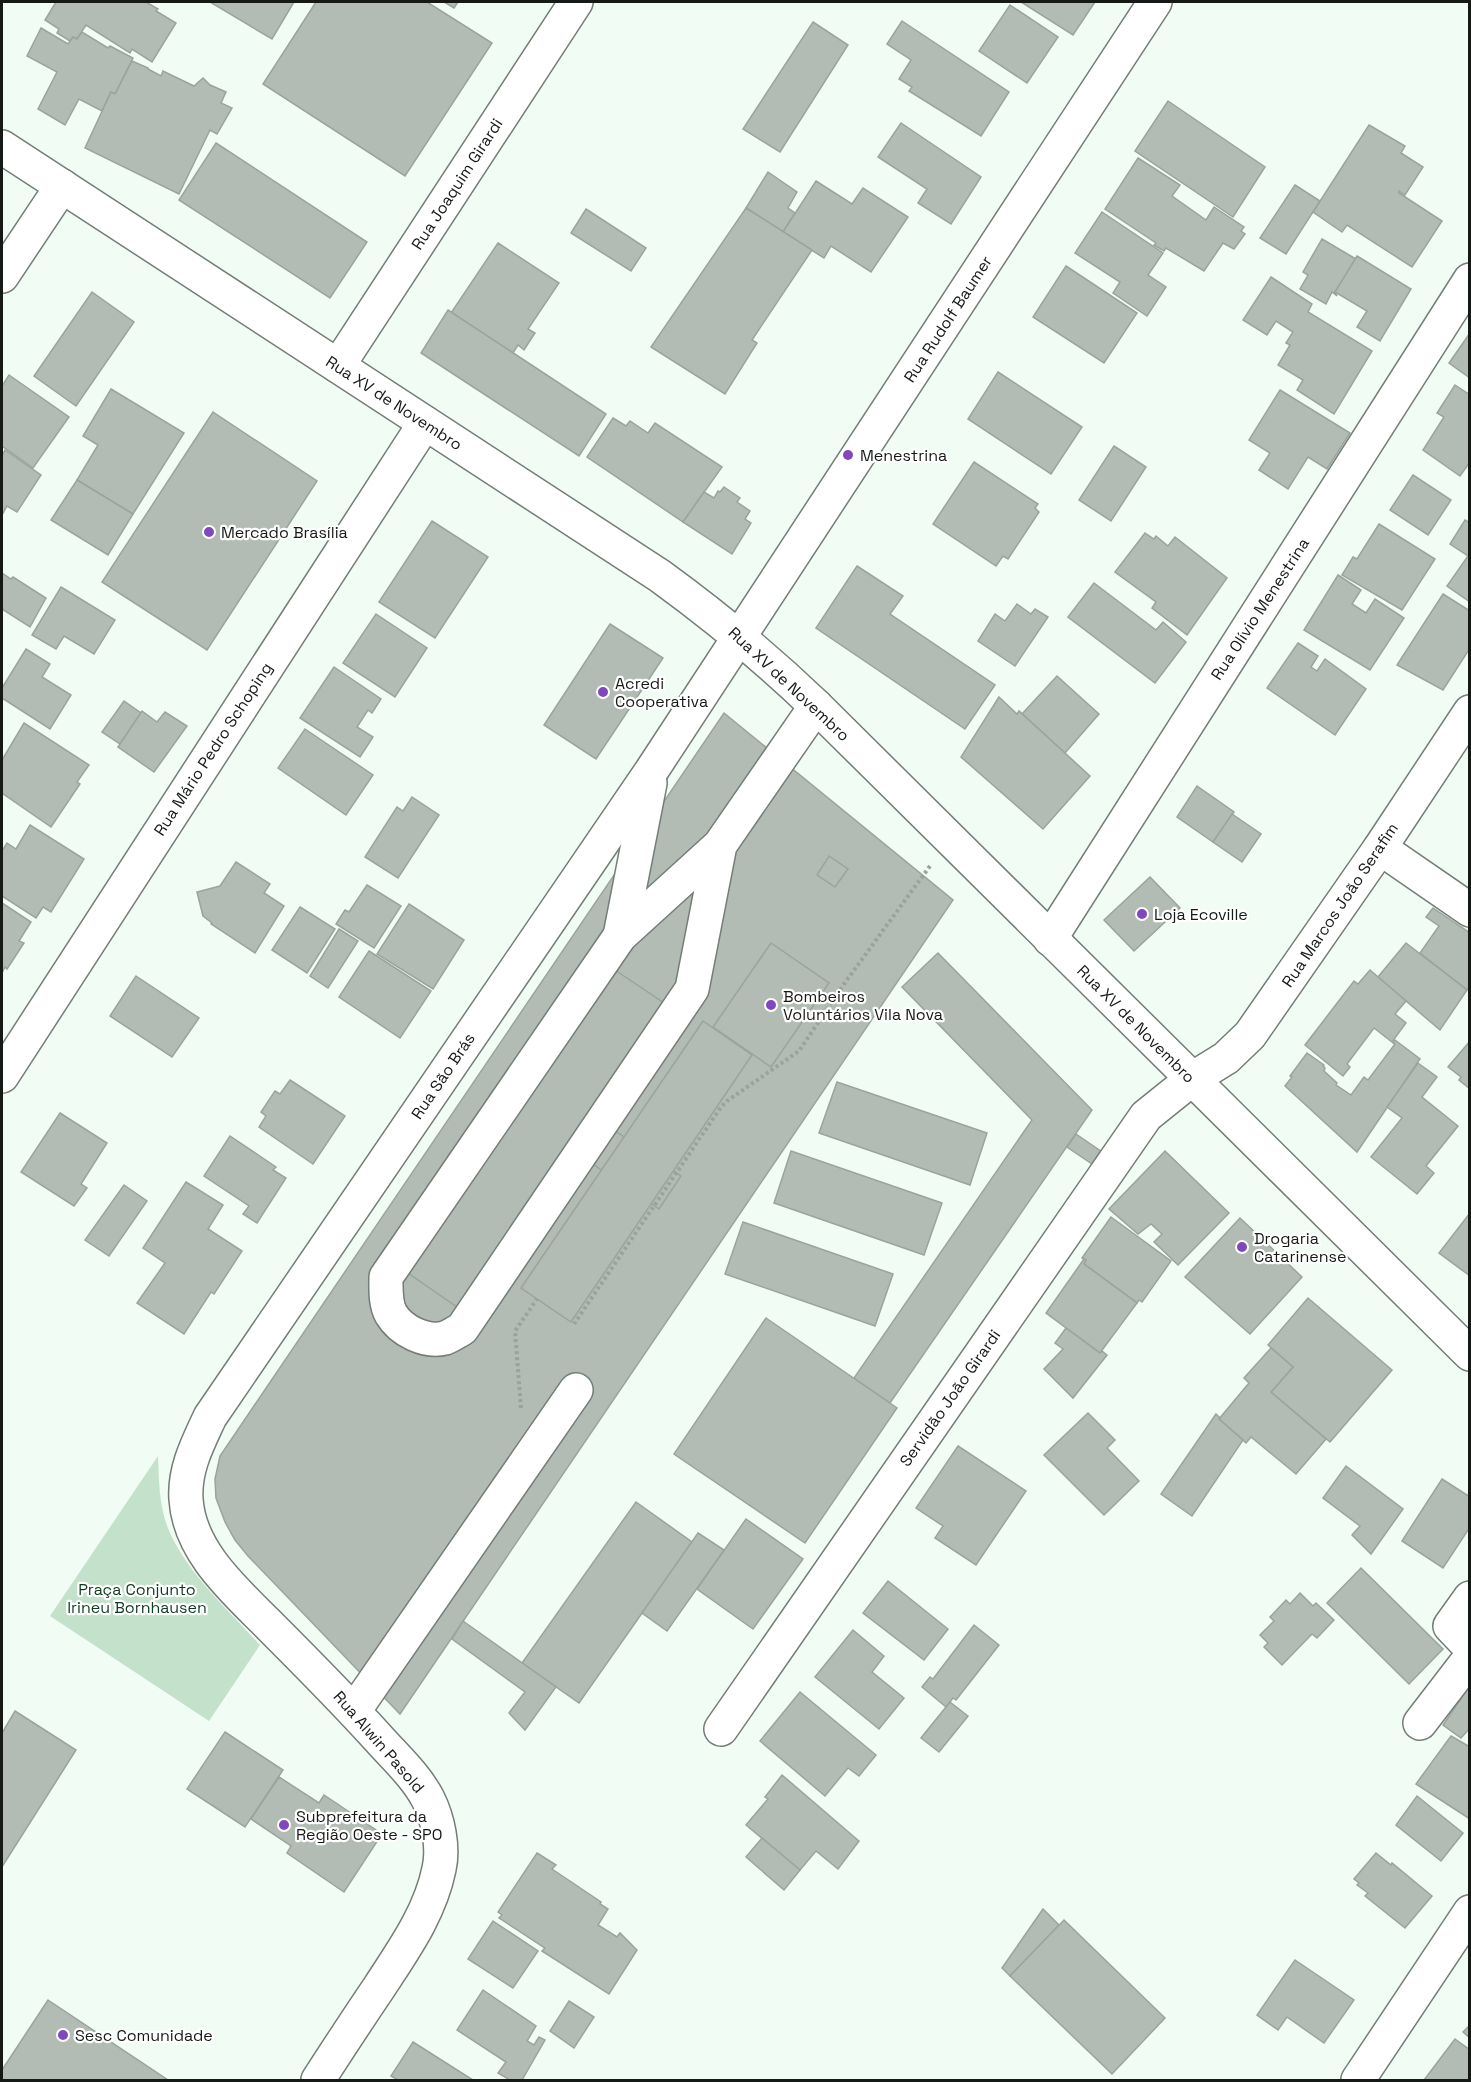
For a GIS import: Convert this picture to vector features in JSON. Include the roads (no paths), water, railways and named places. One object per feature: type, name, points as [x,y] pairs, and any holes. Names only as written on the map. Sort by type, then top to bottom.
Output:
[{"type":"street","name":"Rua Joaquim Girardi","points":[[338,366],[576,2]]},
{"type":"street","name":"Rua Rudolf Baumer","points":[[740,637],[1155,2]]},
{"type":"street","name":"Rua XV de Novembro","points":[[2,147],[660,576],[704,607],[816,706],[1470,1354]]},
{"type":"street","points":[[2,276],[62,186]]},
{"type":"street","name":"Rua Olívio Menestrina","points":[[1050,939],[1470,280]]},
{"type":"street","name":"Rua Mário Pedro Schoping","points":[[2,1076],[425,423]]},
{"type":"street","name":"Rua São Brás","points":[[193,1529],[186,1500],[187,1476],[196,1447],[210,1418],[652,770],[740,637]]},
{"type":"street","points":[[720,845],[692,989],[462,1329],[444,1338],[427,1339],[407,1331],[391,1315],[386,1296],[386,1277],[620,936],[720,845],[816,706]]},
{"type":"street","name":"Rua Marcos João Serafim","points":[[1192,1079],[1226,1058],[1250,1035],[1380,848],[1470,712]]},
{"type":"street","points":[[620,936],[652,770]]},
{"type":"street","points":[[1380,848],[1470,910]]},
{"type":"street","name":"Servidão João Girardi","points":[[721,1729],[1146,1116],[1192,1079]]},
{"type":"street","points":[[354,1711],[576,1390]]},
{"type":"street","name":"Rua Alwin Pasold","points":[[193,1529],[206,1554],[225,1579],[354,1711],[410,1773],[428,1799],[439,1829],[440,1867],[430,1902],[410,1940],[318,2080]]},
{"type":"street","points":[[1470,1598],[1450,1626],[1470,1647]]},
{"type":"street","points":[[1420,1723],[1470,1658]]},
{"type":"street","points":[[1358,2080],[1470,1912]]},
{"type":"place","name":"Menestrina","points":[[848,455]]},
{"type":"place","name":"Mercado Brasília","points":[[209,532]]},
{"type":"place","name":"Acredi Cooperativa","points":[[603,692]]},
{"type":"place","name":"Loja Ecoville","points":[[1142,914]]},
{"type":"place","name":"Bombeiros Voluntários Vila Nova","points":[[771,1005]]},
{"type":"place","name":"Drogaria Catarinense","points":[[1242,1247]]},
{"type":"place","name":"Subprefeitura da Região Oeste - SPO","points":[[284,1825]]},
{"type":"place","name":"Sesc Comunidade","points":[[63,2035]]},
{"type":"park label","name":"Praça Conjunto Irineu Bornhausen","points":[[137,1598]]}]
